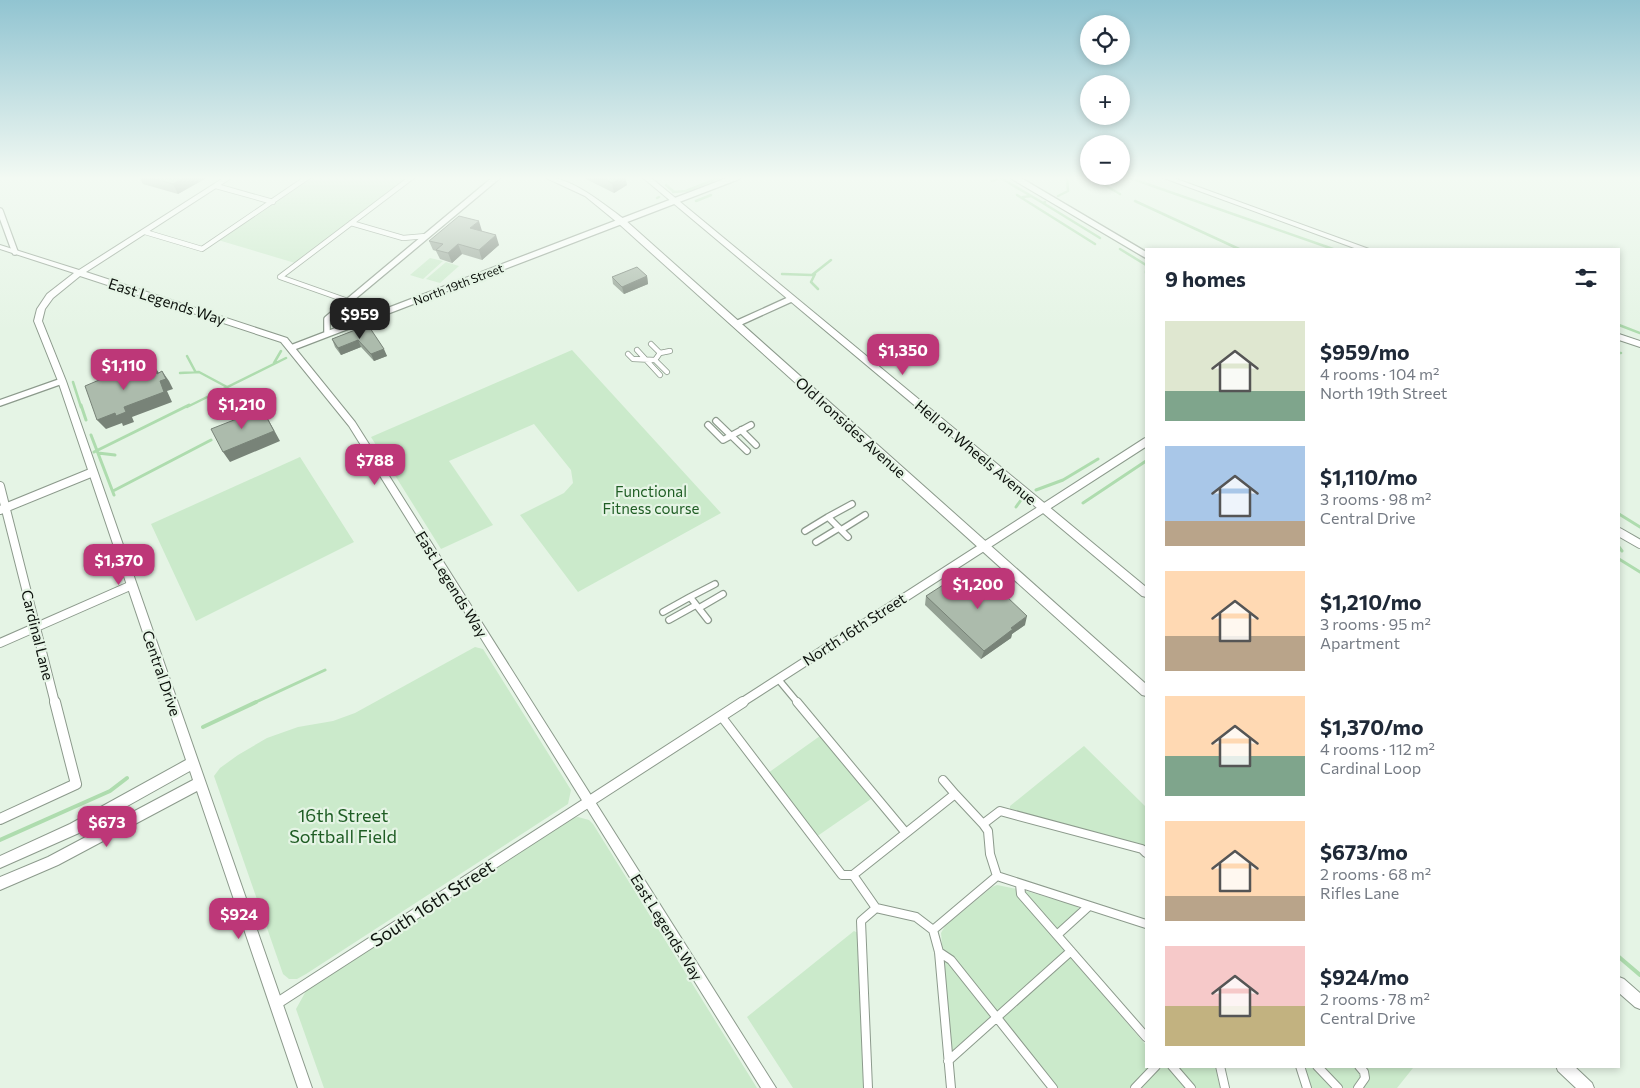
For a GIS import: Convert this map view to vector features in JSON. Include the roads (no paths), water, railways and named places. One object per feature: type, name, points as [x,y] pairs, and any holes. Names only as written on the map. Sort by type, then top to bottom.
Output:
[{"type":"street","points":[[6,228],[15,252]]},
{"type":"street","name":"Central Drive","points":[[152,228],[79,273],[50,296],[41,310],[38,321],[62,381],[305,1088]]},
{"type":"street","points":[[145,232],[202,249],[234,228]]},
{"type":"street","points":[[345,228],[280,277],[348,301]]},
{"type":"street","points":[[364,228],[403,238],[426,236]]},
{"type":"street","points":[[327,334],[326,319],[436,228]]},
{"type":"street","name":"North 19th Street","points":[[291,348],[603,228]]},
{"type":"street","name":"Old Ironsides Avenue","points":[[629,228],[1145,690]]},
{"type":"street","name":"Hell on Wheels Avenue","points":[[704,228],[1145,592]]},
{"type":"street","points":[[1100,228],[1145,254]]},
{"type":"street","points":[[1306,228],[1363,248]]},
{"type":"street","name":"East Legends Way","points":[[0,247],[278,337],[291,348],[352,424],[769,1088]]},
{"type":"street","points":[[736,324],[791,299]]},
{"type":"street","points":[[1620,337],[1640,344]]},
{"type":"street","points":[[651,344],[660,353]]},
{"type":"street","points":[[637,350],[660,375]]},
{"type":"street","points":[[655,360],[660,353],[670,351]]},
{"type":"street","points":[[628,354],[633,359],[655,360],[667,372]]},
{"type":"street","points":[[0,403],[62,381]]},
{"type":"street","points":[[716,421],[747,451]]},
{"type":"street","points":[[708,425],[723,440],[751,425]]},
{"type":"street","points":[[741,430],[756,445]]},
{"type":"street","name":"North 16th Street","points":[[587,801],[1145,443]]},
{"type":"street","points":[[3,509],[93,472]]},
{"type":"street","name":"Cardinal Lane","points":[[0,486],[3,509],[36,627],[76,784],[0,819]]},
{"type":"street","points":[[805,531],[852,504]]},
{"type":"street","points":[[816,542],[865,515]]},
{"type":"street","points":[[828,517],[848,537]]},
{"type":"street","points":[[1620,533],[1640,544]]},
{"type":"street","points":[[663,612],[715,584]]},
{"type":"street","points":[[0,643],[132,585]]},
{"type":"street","points":[[669,620],[723,594]]},
{"type":"street","points":[[690,597],[708,620]]},
{"type":"street","points":[[778,679],[906,833]]},
{"type":"street","points":[[721,716],[842,875],[853,875],[955,794]]},
{"type":"street","points":[[0,862],[29,851],[82,824],[193,763]]},
{"type":"street","points":[[943,780],[988,831],[990,854],[997,876]]},
{"type":"street","points":[[0,884],[53,861],[200,783]]},
{"type":"street","name":"South 16th Street","points":[[276,1004],[587,801]]},
{"type":"street","points":[[983,824],[1000,811],[1142,849],[1145,852]]},
{"type":"street","points":[[853,875],[876,908],[916,917],[933,930],[939,952],[950,1088]]},
{"type":"street","points":[[997,876],[1145,924]]},
{"type":"street","points":[[933,930],[997,876]]},
{"type":"street","points":[[1020,884],[1021,894],[1145,1036]]},
{"type":"street","points":[[1057,935],[1089,906]]},
{"type":"street","points":[[868,1088],[861,922],[876,908]]},
{"type":"street","points":[[948,1061],[1071,951]]},
{"type":"street","points":[[939,952],[951,960],[1052,1088]]},
{"type":"street","points":[[1620,985],[1640,1002]]},
{"type":"street","points":[[1135,1088],[1154,1068]]},
{"type":"street","points":[[1174,1068],[1191,1088]]},
{"type":"street","points":[[1221,1068],[1226,1088]]},
{"type":"street","points":[[1301,1068],[1307,1088]]},
{"type":"street","points":[[1319,1068],[1338,1088]]},
{"type":"street","points":[[1358,1088],[1365,1078],[1361,1068]]},
{"type":"street","points":[[1565,1068],[1587,1088]]},
{"type":"waterway","points":[[1069,228],[1095,244]]},
{"type":"waterway","points":[[1083,228],[1100,238]]},
{"type":"waterway","points":[[1193,228],[1237,248]]},
{"type":"waterway","points":[[1272,228],[1330,248]]},
{"type":"waterway","points":[[1120,249],[1145,264]]},
{"type":"waterway","points":[[782,274],[812,275],[831,260]]},
{"type":"waterway","points":[[815,274],[811,282],[818,289]]},
{"type":"waterway","points":[[1620,325],[1640,333]]},
{"type":"waterway","points":[[274,363],[281,351]]},
{"type":"waterway","points":[[187,356],[195,371]]},
{"type":"waterway","points":[[187,407],[286,358]]},
{"type":"waterway","points":[[180,373],[199,372],[227,387]]},
{"type":"waterway","points":[[73,382],[81,407]]},
{"type":"waterway","points":[[81,405],[86,420]]},
{"type":"waterway","points":[[97,451],[189,405]]},
{"type":"waterway","points":[[91,435],[97,451]]},
{"type":"waterway","points":[[113,491],[211,440]]},
{"type":"waterway","points":[[97,451],[114,495]]},
{"type":"waterway","points":[[98,453],[115,455]]},
{"type":"waterway","points":[[1036,490],[1063,480],[1098,459]]},
{"type":"waterway","points":[[1083,503],[1145,462]]},
{"type":"waterway","points":[[1016,507],[1021,500]]},
{"type":"waterway","points":[[1620,515],[1640,527]]},
{"type":"waterway","points":[[1620,560],[1640,572]]},
{"type":"waterway","points":[[254,703],[325,670]]},
{"type":"waterway","points":[[203,727],[256,702]]},
{"type":"waterway","points":[[0,840],[110,791],[127,778]]},
{"type":"waterway","points":[[1620,958],[1640,975]]},
{"type":"park label","name":"Functional Fitness course","points":[[651,500]]},
{"type":"park label","name":"16th Street Softball Field","points":[[343,825]]}]
